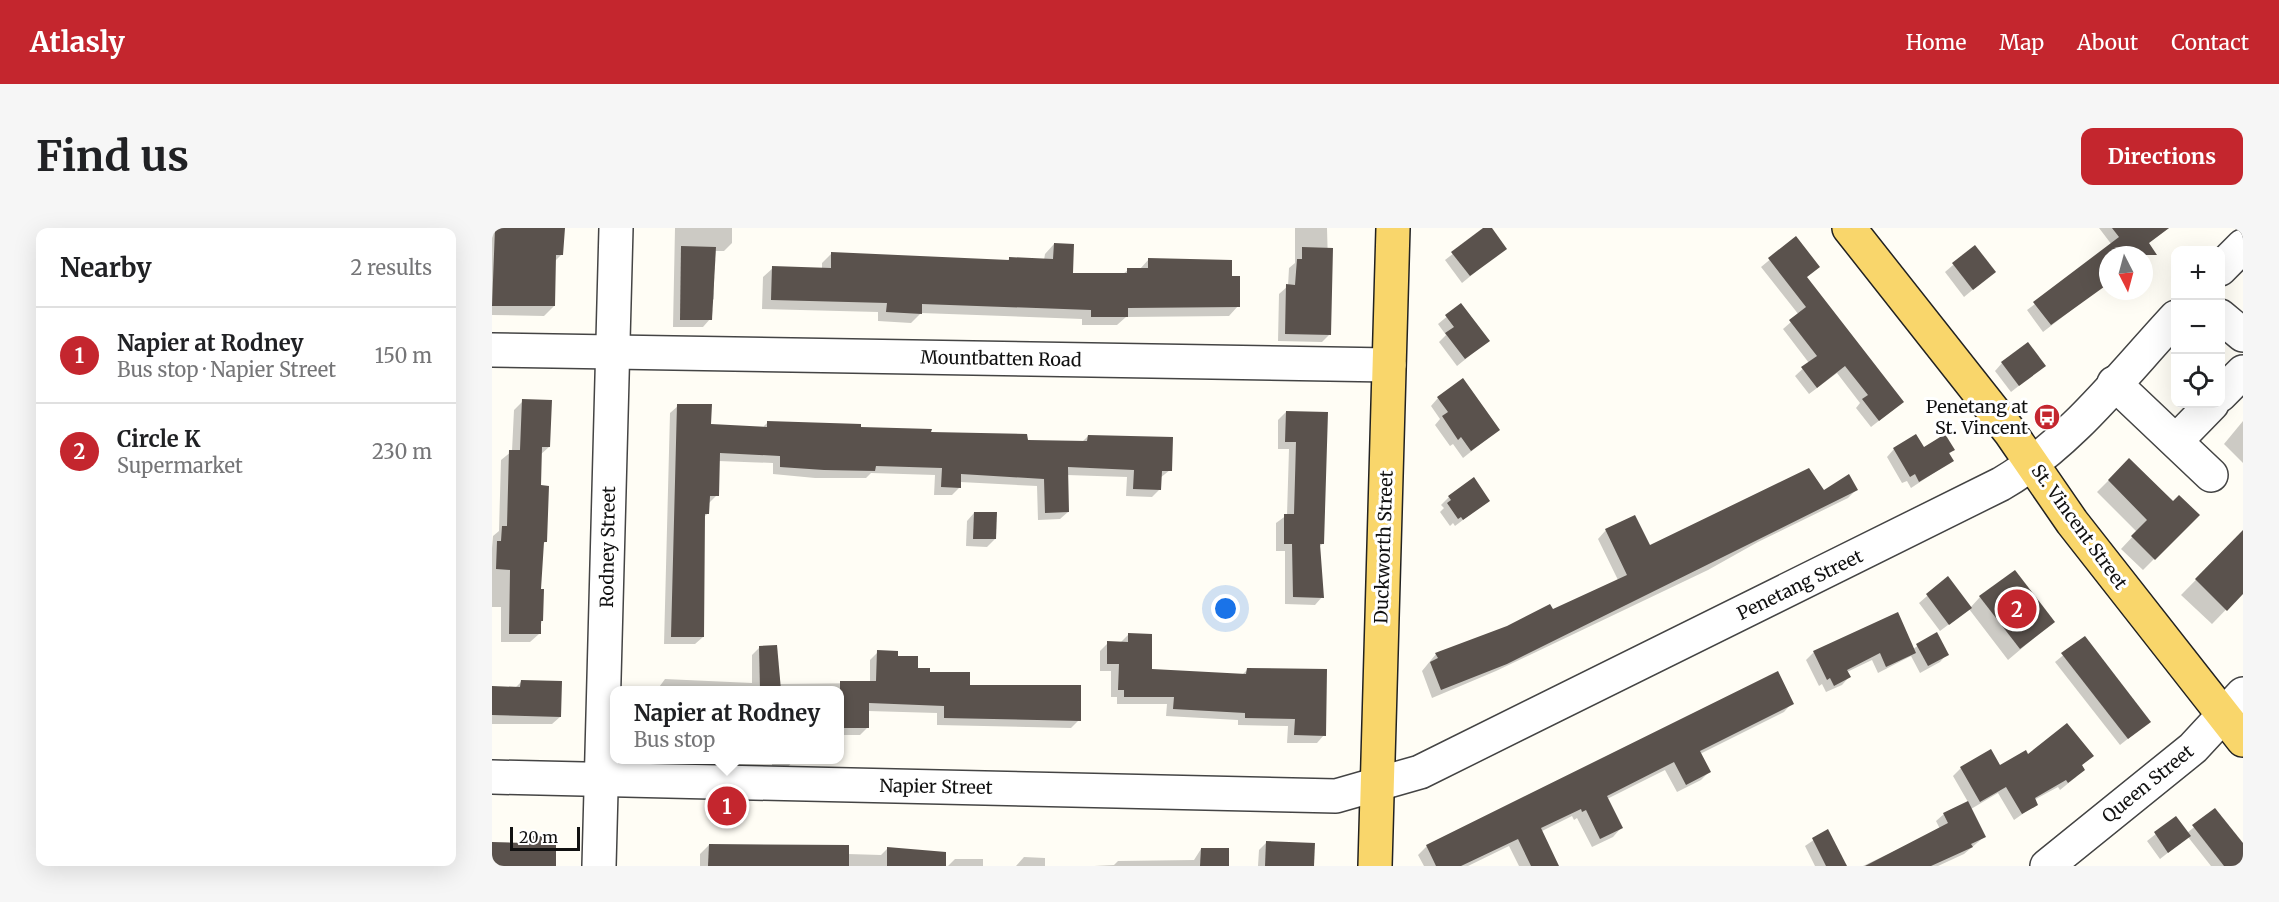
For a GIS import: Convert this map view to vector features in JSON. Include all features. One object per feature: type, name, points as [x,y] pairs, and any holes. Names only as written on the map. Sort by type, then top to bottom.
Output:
[{"type":"main road","name":"Duckworth Street","points":[[1376,866],[1393,228]]},
{"type":"main road","name":"St. Vincent Street","points":[[1849,228],[2010,432],[2106,567],[2236,716]]},
{"type":"street","name":"Rodney Street","points":[[599,866],[616,228]]},
{"type":"street","points":[[2225,264],[2243,246]]},
{"type":"street","points":[[2225,320],[2243,335]]},
{"type":"street","name":"Penetang Street","points":[[1378,784],[1420,772],[1974,499],[2033,465],[2061,440],[2171,321]]},
{"type":"street","name":"Mountbatten Road","points":[[492,350],[1389,365]]},
{"type":"street","points":[[2225,390],[2243,372]]},
{"type":"street","points":[[2114,383],[2211,476]]},
{"type":"street","points":[[2176,441],[2208,408]]},
{"type":"street","name":"Queen Street","points":[[2047,866],[2236,716]]},
{"type":"street","name":"Napier Street","points":[[492,777],[1336,796],[1378,784]]},
{"type":"building","points":[[495,228],[565,228],[563,255],[556,255],[555,306],[492,306]]},
{"type":"building","points":[[1483,228],[1492,228],[1507,249],[1470,276],[1451,252]]},
{"type":"building","points":[[2112,228],[2169,228],[2149,243],[2151,246],[2107,246],[2119,237]]},
{"type":"building","points":[[1796,236],[1820,267],[1807,277],[1904,402],[1879,421],[1862,399],[1868,395],[1845,366],[1817,388],[1801,367],[1817,356],[1789,320],[1806,307],[1768,258]]},
{"type":"building","points":[[1054,243],[1074,244],[1073,273],[1127,273],[1127,268],[1148,268],[1148,258],[1232,260],[1232,276],[1240,276],[1240,307],[1128,308],[1128,317],[1091,317],[1091,310],[922,304],[922,314],[886,312],[887,303],[771,300],[772,266],[831,268],[831,252],[1009,260],[1009,257],[1053,259]]},
{"type":"building","points":[[1975,245],[1996,272],[1973,290],[1952,263]]},
{"type":"building","points":[[681,246],[716,247],[712,320],[680,320]]},
{"type":"building","points":[[1302,247],[1333,248],[1331,335],[1285,334],[1286,284],[1295,285],[1297,259],[1302,259]]},
{"type":"building","points":[[2099,252],[2099,290],[2051,325],[2033,302]]},
{"type":"building","points":[[1461,303],[1490,341],[1465,359],[1445,333],[1454,327],[1445,315]]},
{"type":"building","points":[[2028,342],[2046,366],[2019,386],[2001,362]]},
{"type":"building","points":[[1463,378],[1500,430],[1471,451],[1461,437],[1458,440],[1442,416],[1448,412],[1437,397]]},
{"type":"building","points":[[522,399],[552,400],[550,447],[542,447],[541,485],[549,486],[547,542],[544,542],[541,589],[544,589],[541,634],[509,634],[510,570],[496,569],[497,541],[501,541],[502,526],[507,526],[509,450],[520,450]]},
{"type":"building","points":[[677,404],[712,404],[711,424],[767,427],[767,421],[861,424],[861,427],[932,429],[931,432],[1027,434],[1028,440],[1087,441],[1088,435],[1173,437],[1172,471],[1162,471],[1161,490],[1133,489],[1134,470],[1068,467],[1069,512],[1045,513],[1044,479],[961,474],[961,488],[941,487],[942,468],[876,466],[875,471],[824,470],[780,467],[780,456],[720,453],[719,496],[710,496],[709,514],[705,514],[704,637],[671,637]]},
{"type":"building","points":[[1286,411],[1328,412],[1324,544],[1320,544],[1324,598],[1293,597],[1292,544],[1284,544],[1284,514],[1294,514],[1296,442],[1285,442]]},
{"type":"building","points":[[1916,434],[1924,447],[1945,434],[1955,450],[1949,453],[1954,461],[1919,482],[1915,474],[1910,477],[1893,448]]},
{"type":"building","points":[[2129,458],[2173,501],[2179,495],[2200,515],[2155,560],[2131,536],[2147,520],[2108,480]]},
{"type":"building","points":[[1809,468],[1824,490],[1849,474],[1858,490],[1507,664],[1441,690],[1430,662],[1438,658],[1435,653],[1507,626],[1550,604],[1553,609],[1627,575],[1605,529],[1635,515],[1650,545]]},
{"type":"building","points":[[1474,477],[1490,501],[1463,520],[1461,517],[1458,519],[1447,503],[1451,500],[1448,496]]},
{"type":"building","points":[[974,512],[997,512],[996,539],[973,539]]},
{"type":"building","points":[[2243,530],[2243,594],[2227,611],[2195,579]]},
{"type":"building","points":[[2015,570],[2055,622],[2020,649],[1979,596]]},
{"type":"building","points":[[1948,576],[1972,608],[1949,625],[1926,594]]},
{"type":"building","points":[[1898,612],[1916,653],[1886,667],[1880,653],[1847,670],[1851,677],[1834,686],[1830,678],[1827,680],[1813,651]]},
{"type":"building","points":[[1937,632],[1949,655],[1928,666],[1916,644]]},
{"type":"building","points":[[1128,633],[1152,634],[1152,669],[1246,674],[1247,668],[1327,669],[1326,736],[1294,735],[1295,719],[1245,718],[1245,713],[1173,709],[1174,697],[1124,697],[1124,690],[1118,690],[1119,664],[1107,664],[1107,641],[1128,642]]},
{"type":"building","points":[[2085,636],[2151,722],[2128,739],[2061,653]]},
{"type":"building","points":[[777,645],[781,686],[760,686],[759,646]]},
{"type":"building","points":[[877,650],[898,651],[898,656],[918,656],[918,668],[930,668],[930,672],[970,672],[970,685],[1081,685],[1081,721],[944,718],[944,706],[869,703],[869,728],[844,728],[844,686],[840,686],[840,681],[876,681]]},
{"type":"building","points":[[1778,671],[1794,704],[1700,751],[1711,772],[1686,785],[1674,762],[1607,796],[1623,828],[1600,839],[1586,810],[1582,812],[1581,809],[1541,828],[1559,866],[1531,866],[1518,839],[1461,866],[1436,866],[1426,845]]},
{"type":"building","points":[[521,680],[562,681],[561,717],[492,715],[492,686],[520,687]]},
{"type":"building","points":[[2067,723],[2094,756],[2082,765],[2085,770],[2068,783],[2066,780],[2035,798],[2038,805],[2022,814],[2006,787],[1980,802],[1960,767],[1991,749],[2000,765],[2026,750],[2028,754]]},
{"type":"building","points":[[1968,801],[1986,837],[1971,844],[1973,847],[1931,866],[1865,866],[1948,823],[1943,813]]},
{"type":"building","points":[[2215,808],[2243,843],[2243,866],[2224,866],[2192,825]]},
{"type":"building","points":[[2176,816],[2191,836],[2168,853],[2154,832]]},
{"type":"building","points":[[1828,829],[1847,866],[1826,866],[1812,838]]},
{"type":"building","points":[[528,836],[556,836],[556,866],[492,866],[492,842],[528,843]]},
{"type":"building","points":[[1266,841],[1315,843],[1314,866],[1265,866]]},
{"type":"building","points":[[709,844],[849,845],[849,866],[708,866]]},
{"type":"building","points":[[887,847],[946,852],[946,866],[887,866]]},
{"type":"building","points":[[1201,848],[1229,848],[1229,866],[1200,866]]},
{"type":"place","name":"Penetang at St. Vincent","points":[[2047,417]]},
{"type":"place","name":"Circle K","points":[[2017,609]]},
{"type":"place","name":"Napier at Rodney","points":[[727,806]]}]
